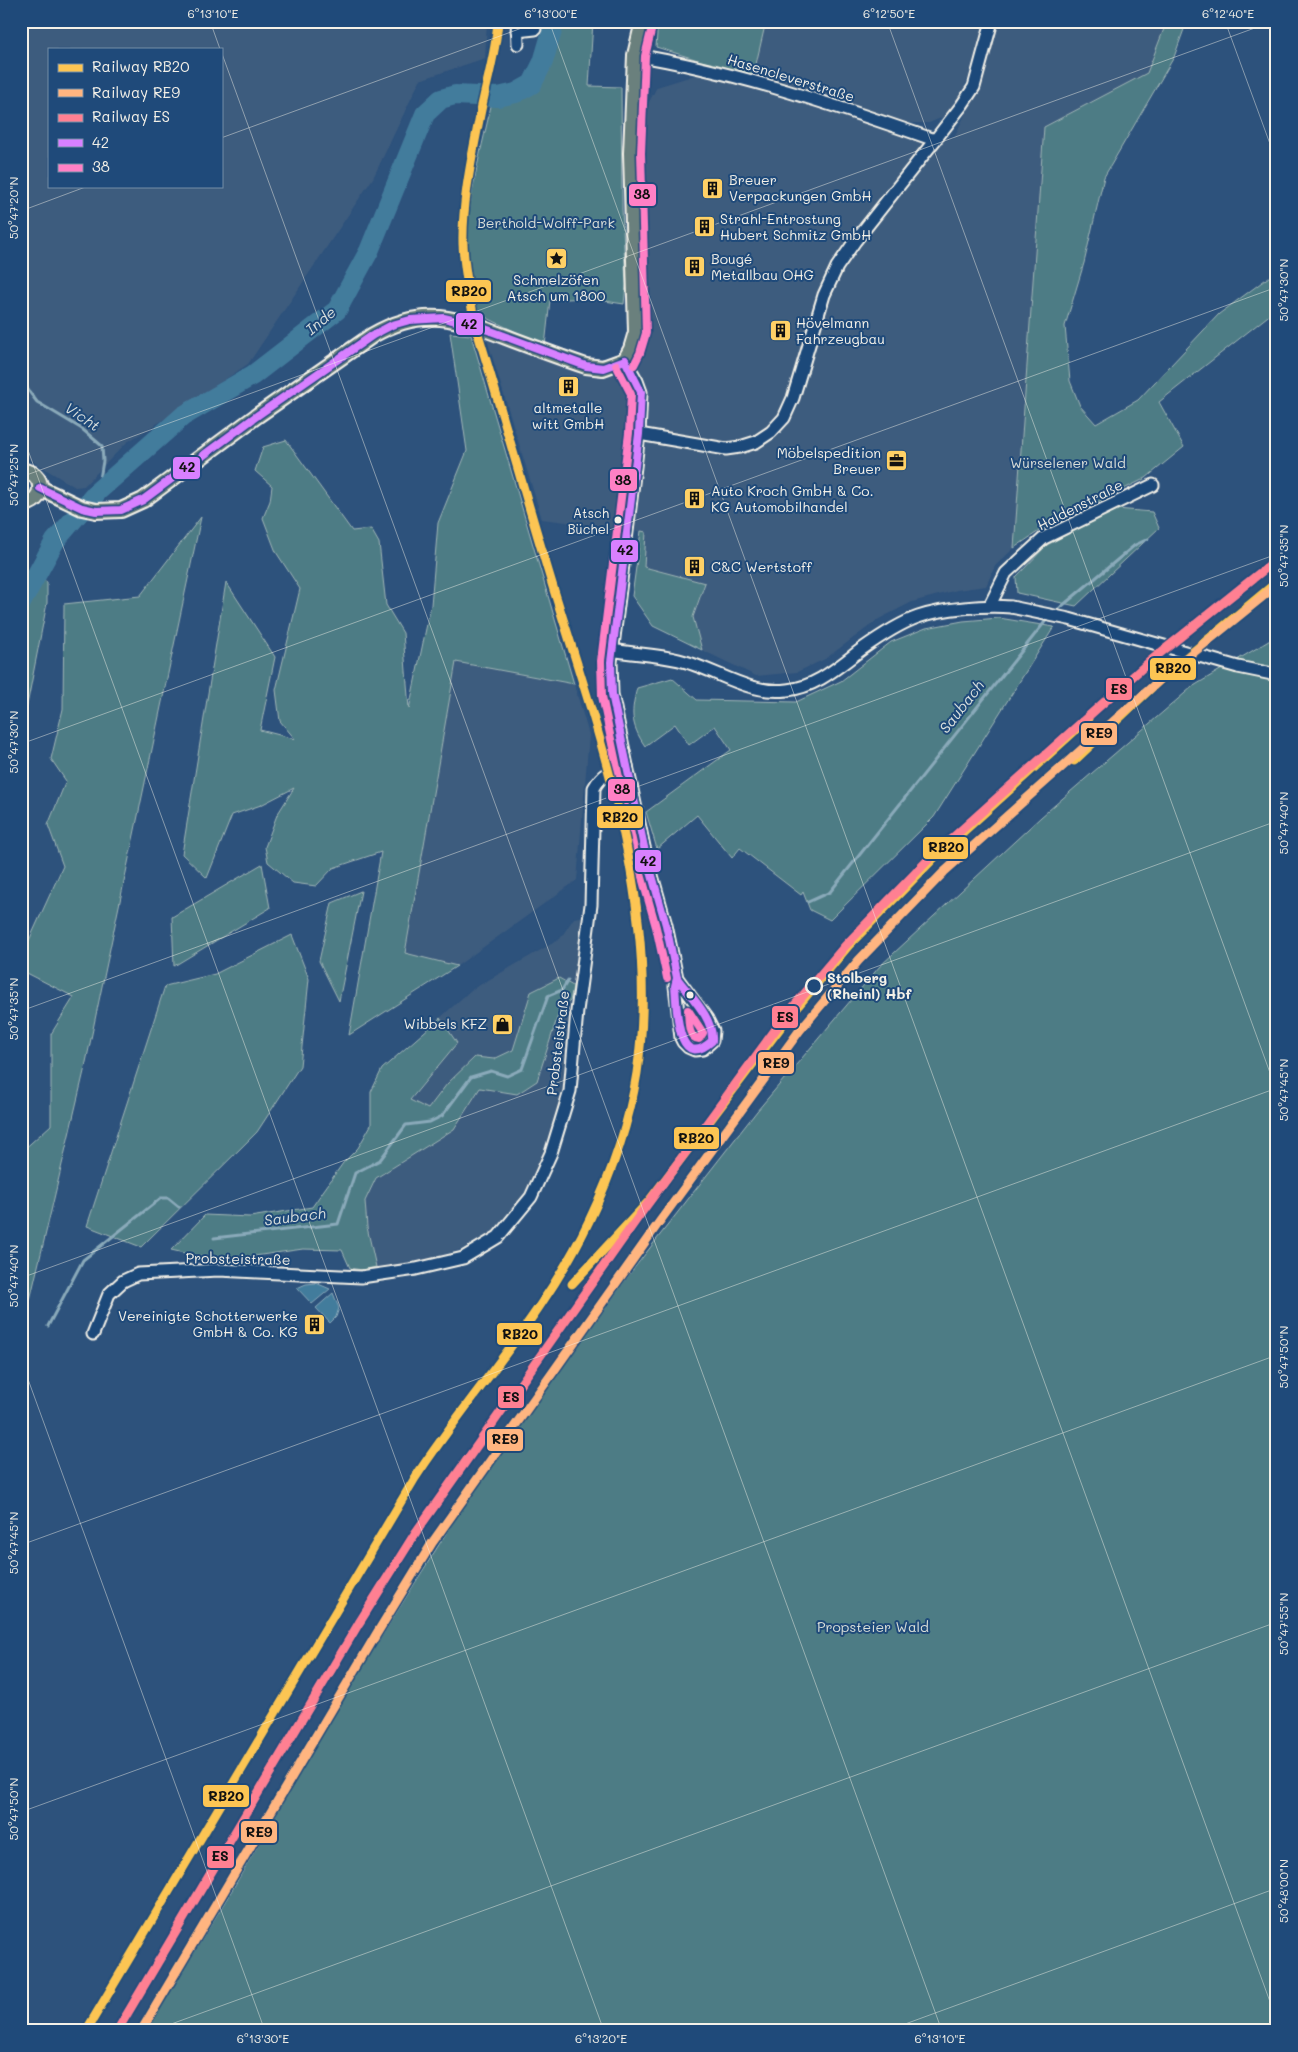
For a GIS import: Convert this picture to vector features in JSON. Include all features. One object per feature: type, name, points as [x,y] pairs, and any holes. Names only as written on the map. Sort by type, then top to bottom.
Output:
[{"type":"main road","points":[[40,488],[82,508],[96,511],[121,510],[143,500],[258,415],[373,335],[390,325],[408,319],[447,318],[475,324],[586,366],[603,368],[625,360],[631,349],[636,332],[631,153],[635,55],[643,21]]},
{"type":"main road","points":[[21,471],[32,473],[37,478],[40,488],[36,498],[28,504],[21,504]]},
{"type":"street","points":[[639,434],[726,449],[756,442],[771,432],[784,418],[793,398],[824,295],[837,267],[974,87],[992,21]]},
{"type":"street","points":[[518,44],[517,26],[535,29]]},
{"type":"street","name":"Hasencleverstraße","points":[[635,55],[684,63],[731,74],[935,140]]},
{"type":"street","points":[[625,360],[641,392],[639,434],[610,676],[644,847],[666,925],[677,978],[707,1019],[713,1031],[712,1041],[703,1049],[695,1050],[688,1047],[680,1038],[675,986],[677,978]]},
{"type":"street","name":"Haldenstraße","points":[[990,605],[1006,573],[1044,538],[1153,485]]},
{"type":"street","points":[[612,650],[678,660],[704,667],[748,687],[769,691],[788,690],[806,686],[834,671],[886,632],[918,617],[990,605],[1012,607],[1069,619],[1238,667],[1277,676]]},
{"type":"street","name":"Probsteistraße","points":[[93,1334],[109,1294],[122,1281],[138,1274],[219,1270],[361,1278],[416,1269],[463,1258],[498,1237],[531,1197],[551,1153],[570,1091],[577,1011],[591,905],[594,788],[600,777],[627,766]]},
{"type":"shaded area","points":[[21,21],[487,21],[485,58],[420,80],[373,178],[248,364],[181,409],[127,442],[84,486],[75,487],[27,458],[21,435]]},
{"type":"shaded area","points":[[766,21],[984,21],[969,76],[959,99],[943,117],[929,123],[908,123],[753,75]]},
{"type":"shaded area","points":[[998,21],[1167,21],[1147,73],[1044,127],[1014,548],[995,566],[986,586],[957,590],[912,602],[879,619],[825,659],[797,672],[756,676],[702,650],[693,617],[705,584],[644,567],[646,532],[542,519],[487,339],[537,353],[584,371],[606,375],[629,372],[646,353],[650,328],[641,117],[657,87],[702,73],[906,135],[954,138],[982,79]]},
{"type":"shaded area","points":[[456,662],[574,684],[589,735],[577,880],[457,966],[405,954]]},
{"type":"shaded area","points":[[585,916],[573,986],[559,978],[531,992],[513,1050],[494,1059],[475,1057],[447,1084],[428,1109],[410,1101],[457,1043],[440,1018],[471,990],[560,939],[574,918]]},
{"type":"shaded area","points":[[570,1001],[564,1089],[544,1152],[527,1194],[496,1230],[460,1250],[415,1263],[376,1267],[367,1227],[365,1201],[377,1178],[454,1129],[480,1088],[517,1094],[536,1081],[560,1009]]},
{"type":"shaded area","points":[[316,1283],[330,1289],[312,1304],[297,1288],[306,1284]]},
{"type":"shaded area","points":[[333,1293],[339,1308],[336,1317],[330,1323],[316,1308]]},
{"type":"green space","name":"Berthold-Wolff-Park","points":[[563,21],[593,21],[589,86],[621,87],[622,210],[626,285],[624,304],[585,298],[550,300],[545,346],[479,314],[468,265],[468,225],[470,205],[491,106],[526,94],[542,81]]},
{"type":"green space","points":[[658,21],[766,21],[753,77],[656,47]]},
{"type":"green space","name":"Würselener Wald","points":[[1167,21],[1187,21],[1174,57],[1104,177],[1084,263],[1065,326],[1070,381],[1080,406],[1096,424],[1138,400],[1219,314],[1277,271],[1277,309],[1159,402],[1184,447],[1146,478],[1039,531],[1014,548],[1044,127],[1147,73]]},
{"type":"green space","points":[[450,333],[471,335],[574,684],[456,662],[405,953],[457,966],[349,1035],[381,852],[333,868],[316,886],[293,883],[268,862],[265,847],[277,815],[294,788],[261,805],[232,815],[207,878],[182,854],[226,582],[275,657],[260,730],[295,739],[280,721],[276,690],[300,589],[276,552],[263,518],[270,501],[272,486],[255,471],[263,447],[286,440],[352,531],[371,529],[379,543],[386,605],[403,633],[409,709],[431,605],[438,523],[467,451]]},
{"type":"green space","points":[[1116,509],[1152,512],[1159,528],[1076,606],[1017,593],[1016,577],[1047,545]]},
{"type":"green space","points":[[201,517],[85,1067],[30,1300],[21,1284],[21,1236],[26,1219],[21,1209],[21,1152],[51,1125],[51,1034],[74,997],[21,970],[21,958],[63,866],[48,825],[66,781],[51,759],[63,709],[64,604],[140,596]]},
{"type":"green space","points":[[641,531],[646,532],[644,567],[705,583],[693,617],[702,650],[653,626],[632,596]]},
{"type":"green space","points":[[21,568],[47,582],[47,603],[21,736]]},
{"type":"green space","points":[[999,618],[1054,627],[934,817],[830,920],[810,910],[803,892],[801,895],[740,848],[732,858],[697,815],[657,849],[646,812],[731,750],[715,726],[689,745],[675,724],[645,746],[634,724],[633,717],[637,688],[672,678],[697,700],[796,702],[841,681],[891,642],[926,628],[963,621]]},
{"type":"green space","name":"Propsteier Wald","points":[[1277,636],[1277,2031],[146,2031],[232,1890],[349,1688],[462,1508],[628,1276],[757,1111],[880,966],[1041,817],[1192,687]]},
{"type":"green space","points":[[262,864],[270,908],[174,966],[172,917]]},
{"type":"green space","points":[[361,891],[339,1001],[319,961],[332,903]]},
{"type":"green space","points":[[292,935],[309,979],[300,1066],[257,1132],[141,1247],[87,1226],[165,986],[215,974]]},
{"type":"green space","points":[[559,978],[573,986],[570,1001],[560,1009],[537,1081],[517,1094],[480,1088],[454,1129],[376,1178],[365,1201],[367,1227],[376,1267],[362,1270],[350,1268],[342,1250],[303,1249],[219,1261],[171,1250],[205,1215],[250,1217],[312,1207],[343,1163],[358,1148],[371,1125],[371,1092],[382,1069],[440,1018],[457,1043],[410,1100],[428,1109],[447,1084],[475,1057],[494,1059],[513,1050],[531,992]]},
{"type":"waterway","name":"Inde","points":[[21,603],[55,541],[98,491],[183,416],[253,375],[337,310],[369,251],[425,114],[441,99],[455,95],[498,97],[516,93],[532,84],[543,62],[555,21]]},
{"type":"waterway","name":"Vicht","points":[[21,373],[28,390],[37,402],[82,429],[102,446],[103,461],[98,491]]},
{"type":"waterway","name":"Saubach","points":[[1055,612],[1135,545],[1148,539]]},
{"type":"waterway","name":"Saubach","points":[[808,902],[830,892],[1048,618]]},
{"type":"waterway","name":"Saubach","points":[[214,1238],[338,1224],[355,1173],[380,1160],[406,1125],[430,1122],[442,1116],[471,1077],[491,1071],[507,1076],[522,1069],[548,996],[562,990],[568,980]]},
{"type":"waterway","name":"Saubach","points":[[48,1326],[83,1260],[161,1198],[168,1198],[179,1207]]},
{"type":"railway","points":[[1088,719],[1207,614],[1276,557]]},
{"type":"rail line","name":"RB20","points":[[86,2031],[415,1478],[529,1321],[571,1256],[605,1186],[624,1130],[634,1092],[642,1011],[641,949],[634,887],[622,826],[590,705],[475,324],[465,264],[463,228],[466,196],[480,115],[491,68],[498,21]]},
{"type":"rail line","name":"ES","points":[[120,2026],[359,1623],[416,1532],[644,1209],[784,1018],[845,946],[930,858],[1149,662],[1271,564]]},
{"type":"rail line","name":"RB20","points":[[1074,761],[1164,676],[1277,582]]},
{"type":"rail line","name":"RE9","points":[[141,2031],[432,1543],[660,1221],[800,1030],[859,960],[944,872],[1162,678],[1277,585]]},
{"type":"rail line","name":"RB20","points":[[572,1284],[649,1201],[787,1019],[849,945],[932,860],[1088,719]]},
{"type":"transit line","name":"38","points":[[634,365],[646,333],[641,153],[645,56],[653,23]]},
{"type":"transit line","name":"42","points":[[40,488],[82,508],[96,511],[121,510],[143,500],[258,415],[373,335],[392,325],[410,320],[444,318],[477,326],[586,366],[603,368],[625,360]]},
{"type":"transit line","name":"42","points":[[625,360],[641,392],[639,434],[611,662],[612,694],[644,847],[666,925],[677,978]]},
{"type":"transit line","name":"38","points":[[616,365],[631,394],[629,433],[601,661],[602,696],[634,849],[656,927],[667,978]]},
{"type":"transit line","name":"42","points":[[677,978],[700,1008],[712,1032],[712,1041],[700,1049],[691,1049],[685,1043],[681,1033],[675,986],[677,978]]},
{"type":"transit line","name":"38","points":[[688,1010],[703,1033],[699,1039],[692,1035],[688,1010]]},
{"type":"place","name":"Breuer Verpackungen GmbH","points":[[713,188]]},
{"type":"place","name":"Strahl-Entrostung Hubert Schmitz GmbH","points":[[704,227]]},
{"type":"place","name":"Schmelzöfen Atsch um 1800","points":[[556,258]]},
{"type":"place","name":"Bougé Metallbau OHG","points":[[695,267]]},
{"type":"place","name":"Hövelmann Fahrzeugbau","points":[[780,331]]},
{"type":"place","name":"altmetalle witt GmbH","points":[[568,386]]},
{"type":"place","name":"Möbelspedition Breuer","points":[[897,461]]},
{"type":"place","name":"Auto Kroch GmbH & Co. KG Automobilhandel","points":[[695,499]]},
{"type":"place","name":"Atsch Büchel","points":[[618,520]]},
{"type":"place","name":"C&C Wertstoff","points":[[695,567]]},
{"type":"place","name":"Stolberg (Rheinl) Hbf","points":[[814,986]]},
{"type":"place","name":"Wibbels KFZ","points":[[503,1024]]},
{"type":"place","name":"Vereinigte Schotterwerke GmbH & Co. KG","points":[[314,1324]]}]
